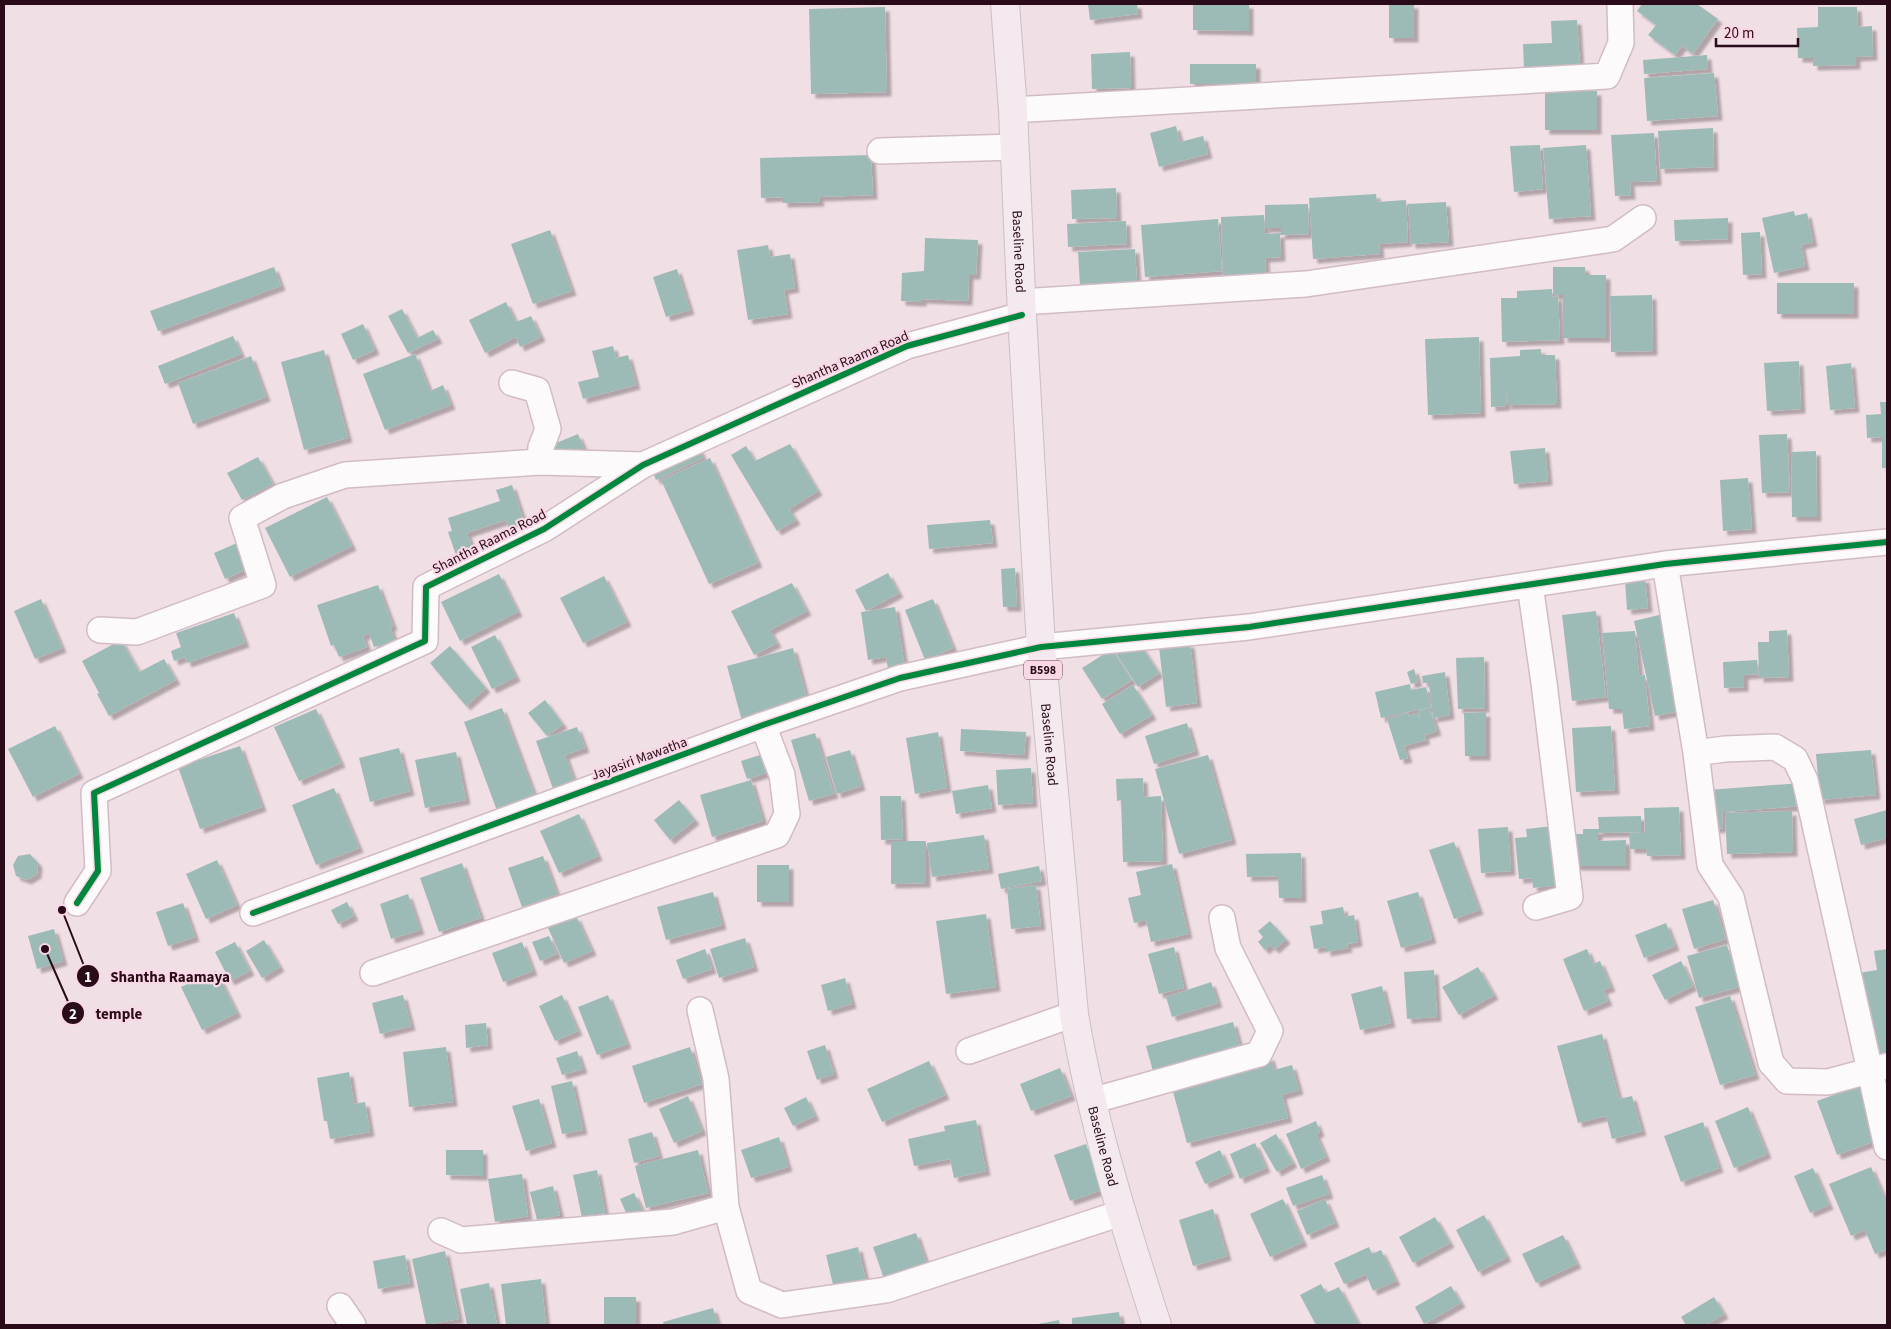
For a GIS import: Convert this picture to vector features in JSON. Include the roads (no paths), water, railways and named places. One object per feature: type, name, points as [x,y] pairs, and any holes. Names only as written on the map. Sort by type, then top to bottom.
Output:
[{"type":"main road","name":"Baseline Road","points":[[1005,4],[1013,110],[1041,647],[1074,1014],[1083,1067],[1121,1213],[1157,1325]]},
{"type":"street","points":[[1013,110],[1607,76],[1621,44],[1620,4]]},
{"type":"street","points":[[880,151],[1014,147]]},
{"type":"street","name":"Shantha Raama Road","points":[[77,903],[98,871],[94,793],[425,641],[426,587],[544,529],[643,465],[907,346],[1022,309],[1306,284],[1613,240],[1643,218]]},
{"type":"street","points":[[512,383],[538,390],[548,429],[541,447],[540,462]]},
{"type":"street","points":[[100,630],[137,632],[263,585],[242,518],[282,496],[345,475],[540,462],[643,465]]},
{"type":"street","name":"Jayasiri Mawatha","points":[[253,913],[763,725],[900,678],[1041,647],[1249,627],[1665,564],[1887,542]]},
{"type":"street","points":[[1665,564],[1696,753],[1710,865],[1731,897],[1771,1063],[1787,1081],[1828,1082],[1878,1068]]},
{"type":"street","points":[[1530,584],[1570,897],[1536,907]]},
{"type":"street","points":[[373,973],[776,835],[787,814],[782,775],[763,725]]},
{"type":"street","points":[[1696,753],[1725,749],[1775,747],[1795,759],[1806,780],[1878,1068],[1887,1147]]},
{"type":"street","points":[[1091,1100],[1259,1054],[1270,1031],[1228,948],[1222,918]]},
{"type":"street","points":[[700,1010],[716,1079],[726,1207],[749,1291],[782,1305],[886,1290],[1121,1213]]},
{"type":"street","points":[[969,1051],[1074,1014]]},
{"type":"street","points":[[441,1231],[462,1240],[673,1222],[726,1207]]},
{"type":"place","name":"Shantha Raamaya","points":[[62,910]]},
{"type":"place","name":"temple","points":[[45,949]]}]
